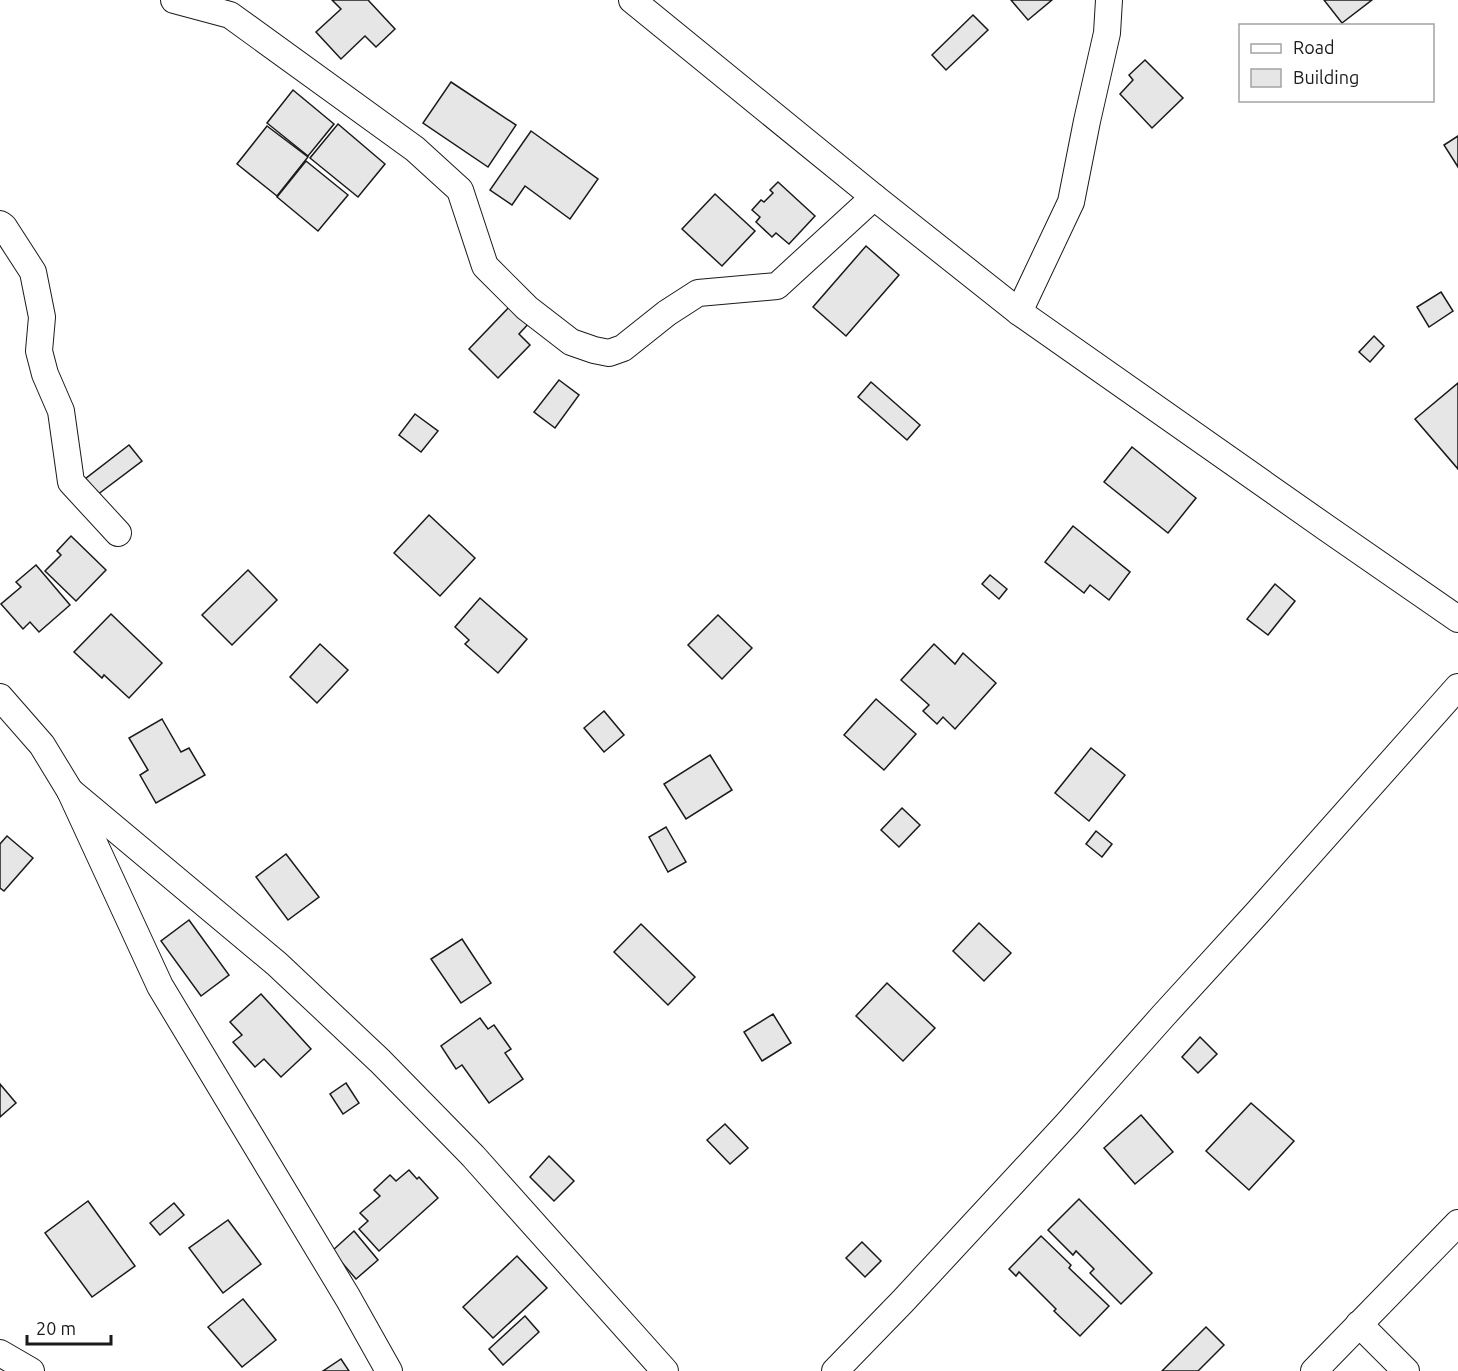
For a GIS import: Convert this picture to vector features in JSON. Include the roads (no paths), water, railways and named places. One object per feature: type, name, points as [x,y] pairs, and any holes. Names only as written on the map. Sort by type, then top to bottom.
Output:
[{"type":"street","points":[[174,0],[230,15]]},
{"type":"street","points":[[208,0],[415,149],[460,190],[485,266],[527,308],[571,342],[594,350],[609,353],[623,348],[698,293],[777,286],[874,197]]},
{"type":"street","points":[[632,0],[1019,312],[1458,619]]},
{"type":"street","points":[[1019,312],[1071,202],[1107,33],[1109,0]]},
{"type":"street","points":[[0,224],[33,272],[42,317],[39,351],[45,374],[61,411],[71,482],[118,533]]},
{"type":"street","points":[[835,1371],[1067,1124],[1458,687]]},
{"type":"street","points":[[0,698],[42,745],[70,791],[160,986],[348,1298],[389,1371]]},
{"type":"street","points":[[70,791],[277,964],[380,1061],[473,1156],[665,1371]]},
{"type":"street","points":[[1314,1371],[1458,1223]]},
{"type":"street","points":[[1359,1324],[1406,1371]]},
{"type":"street","points":[[0,1353],[31,1371]]}]
